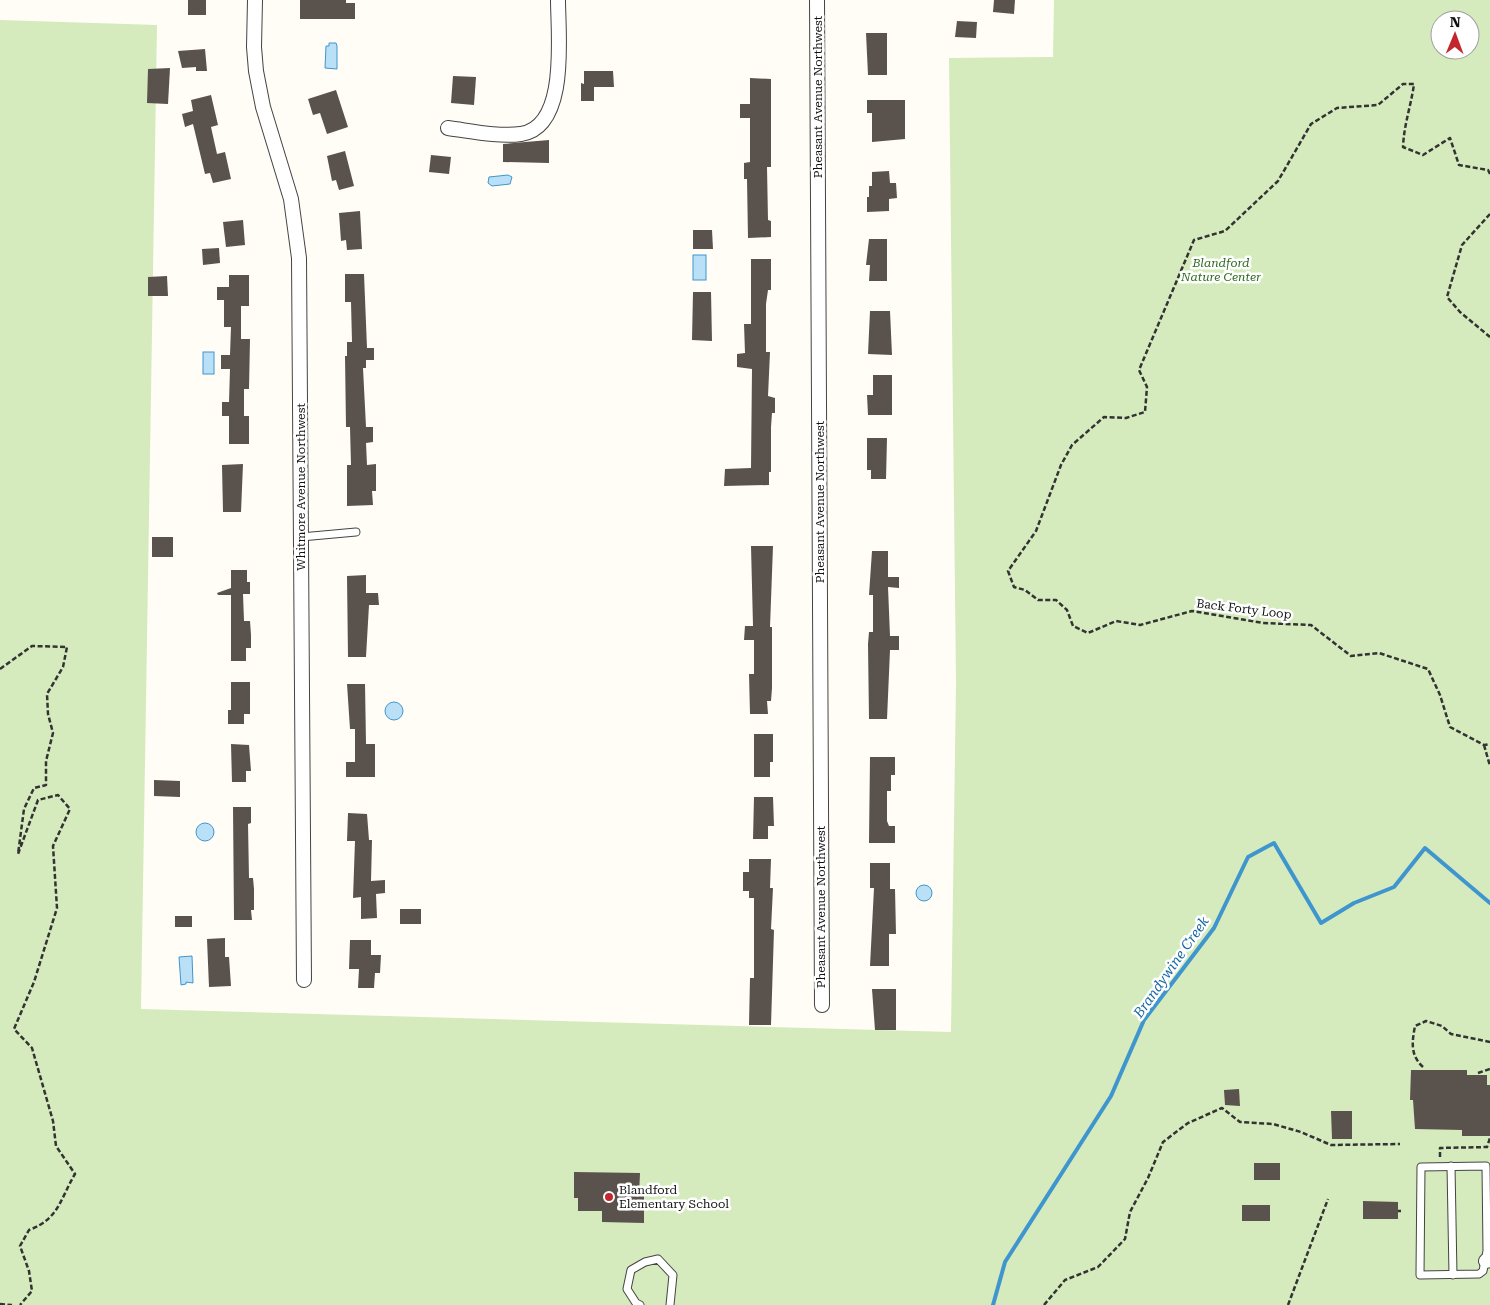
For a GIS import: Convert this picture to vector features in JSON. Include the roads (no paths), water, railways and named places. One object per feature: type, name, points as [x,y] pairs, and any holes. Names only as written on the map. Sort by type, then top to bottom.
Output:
[{"type":"street","name":"Whitmore Avenue Northwest","points":[[254,0],[256,71],[265,114],[288,185],[297,234],[304,980]]},
{"type":"street","points":[[448,128],[523,134],[540,124],[552,109],[557,88],[558,0]]},
{"type":"street","name":"Pheasant Avenue Northwest","points":[[817,0],[822,1005]]},
{"type":"lane","points":[[301,538],[356,532]]},
{"type":"lane","points":[[1420,1166],[1451,1166],[1486,1166],[1488,1260],[1483,1271],[1479,1274],[1420,1275],[1420,1166]]},
{"type":"lane","points":[[1451,1166],[1453,1275]]},
{"type":"lane","points":[[640,1305],[636,1303],[626,1289],[631,1270],[645,1262],[658,1259],[673,1275],[670,1305]]},
{"type":"water","points":[[329,43],[336,43],[337,46],[337,69],[325,68],[326,46],[329,46]]},
{"type":"water","points":[[508,175],[512,177],[510,184],[492,186],[488,183],[489,177]]},
{"type":"water","points":[[693,255],[706,255],[706,280],[693,280]]},
{"type":"water","points":[[203,352],[214,352],[214,374],[203,374]]},
{"type":"water","points":[[394,702],[400,705],[403,711],[400,717],[394,720],[388,717],[385,711],[388,705]]},
{"type":"water","points":[[205,823],[211,826],[214,832],[211,838],[205,841],[199,838],[196,832],[199,826]]},
{"type":"water","points":[[924,885],[932,893],[924,901],[916,893]]},
{"type":"water","points":[[192,956],[193,983],[186,982],[186,984],[181,985],[179,957]]},
{"type":"waterway","name":"Brandywine Creek","points":[[993,1305],[1005,1262],[1111,1096],[1144,1020],[1214,928],[1248,857],[1274,843],[1321,923],[1354,903],[1394,887],[1425,848],[1490,903]]},
{"type":"place","name":"Blandford Elementary School","points":[[609,1197]]},
{"type":"park label","name":"Blandford Nature Center","points":[[1221,270]]}]
